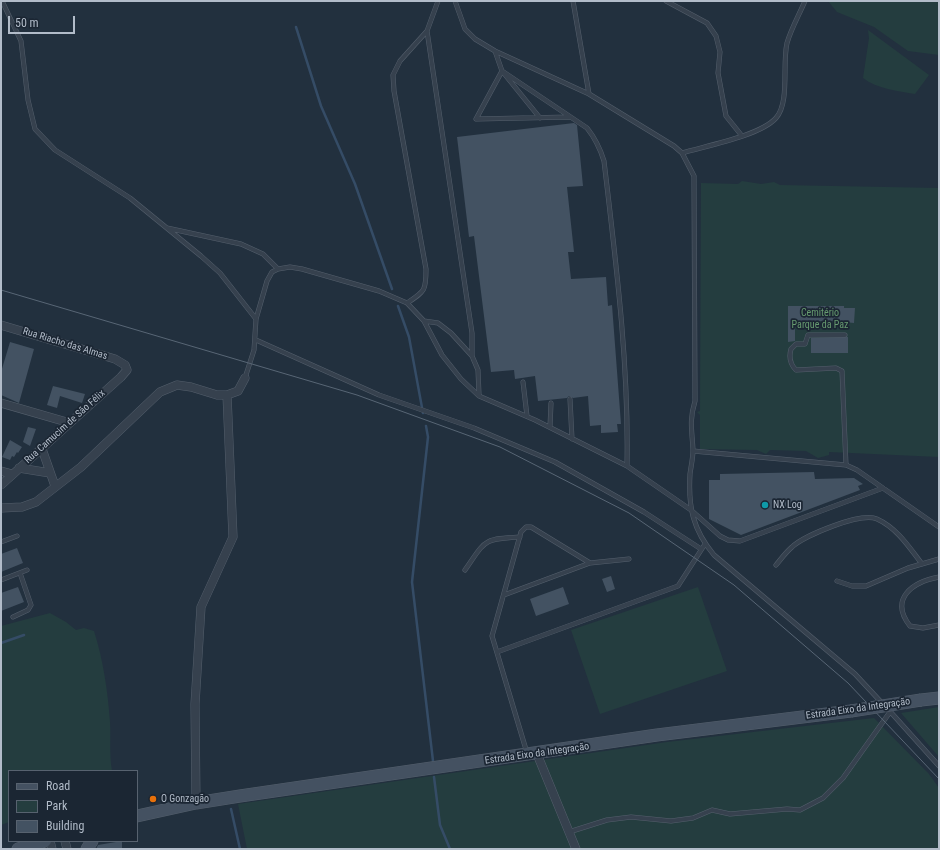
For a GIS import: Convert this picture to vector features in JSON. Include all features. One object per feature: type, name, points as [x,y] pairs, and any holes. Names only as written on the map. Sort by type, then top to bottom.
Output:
[{"type":"main road","name":"Estrada Eixo da Integração","points":[[138,816],[196,803],[532,755],[657,735],[851,711],[939,698]]},
{"type":"main road","points":[[18,849],[42,842]]},
{"type":"street","name":"Rua Riacho das Almas","points":[[1,325],[115,359],[127,368]]},
{"type":"street","name":"Rua Camucim de São Félix","points":[[1,485],[126,373],[127,368]]},
{"type":"street","points":[[1,508],[22,507],[36,502],[81,466],[160,392],[177,385],[227,395],[238,391],[245,378]]},
{"type":"street","points":[[196,803],[195,704],[201,607],[233,537],[227,395]]},
{"type":"street","points":[[1,403],[70,423]]},
{"type":"street","points":[[42,449],[55,486]]},
{"type":"street","points":[[19,468],[50,473]]},
{"type":"street","points":[[1,471],[12,474]]},
{"type":"street","points":[[532,755],[576,849]]},
{"type":"lane","points":[[2,1],[21,41],[28,100],[35,129],[55,150],[130,198],[167,228],[220,274],[256,319]]},
{"type":"lane","points":[[407,302],[421,293],[426,286],[426,269],[394,91],[393,75],[400,61],[427,31],[438,1]]},
{"type":"lane","points":[[455,1],[465,29],[475,40],[495,51],[589,94],[674,146],[682,153],[694,176],[695,401],[690,417],[693,451],[690,476],[691,510],[693,521],[705,544],[714,555],[855,674],[939,766]]},
{"type":"lane","points":[[573,1],[589,94]]},
{"type":"lane","points":[[666,1],[707,23],[716,36],[720,52],[718,73],[719,86],[726,116],[742,136]]},
{"type":"lane","points":[[682,153],[742,136],[760,129],[776,118],[783,104],[787,43],[805,1]]},
{"type":"lane","points":[[427,31],[472,333],[472,356]]},
{"type":"lane","points":[[495,51],[502,71],[540,118]]},
{"type":"lane","points":[[502,71],[587,128],[596,139],[604,161],[622,323],[628,420],[627,466]]},
{"type":"lane","points":[[502,71],[476,119],[571,117]]},
{"type":"lane","points":[[167,228],[241,244],[263,254],[278,269]]},
{"type":"lane","points":[[245,378],[251,363],[256,340],[256,319],[267,281],[272,272],[278,269],[290,267],[317,273],[379,291],[407,302],[424,321],[442,356],[461,379],[479,396],[527,416],[627,466],[691,510],[720,536],[728,540],[740,540],[883,488]]},
{"type":"lane","points":[[424,321],[438,323],[451,333],[472,356],[478,370],[479,396]]},
{"type":"lane","points":[[845,335],[808,335],[805,344],[796,344],[791,348],[790,353],[791,363],[796,370],[836,368],[842,371],[846,466]]},
{"type":"lane","points":[[256,340],[379,395],[474,428],[555,462],[644,512],[701,549]]},
{"type":"lane","points":[[523,382],[527,416]]},
{"type":"lane","points":[[570,399],[572,438]]},
{"type":"lane","points":[[550,427],[551,403]]},
{"type":"lane","points":[[693,451],[846,466],[857,470],[939,527]]},
{"type":"lane","points":[[776,565],[792,547],[804,539],[854,518],[867,517],[876,518],[887,525],[905,541],[922,564]]},
{"type":"lane","points":[[532,755],[492,636],[520,537],[524,528],[531,527],[590,562]]},
{"type":"lane","points":[[1,542],[17,536]]},
{"type":"lane","points":[[465,570],[484,544],[498,538],[520,537]]},
{"type":"lane","points":[[497,652],[678,586],[705,544]]},
{"type":"lane","points":[[504,595],[590,562],[629,559]]},
{"type":"lane","points":[[837,581],[852,586],[866,586],[900,571],[939,559]]},
{"type":"lane","points":[[1,580],[28,570]]},
{"type":"lane","points":[[13,617],[28,610],[31,605],[20,573]]},
{"type":"lane","points":[[939,577],[920,582],[904,594],[901,606],[904,618],[910,626],[923,628],[939,625]]},
{"type":"lane","points":[[569,832],[607,820],[631,817],[671,821],[693,818],[712,810],[730,814],[787,809],[800,810],[823,798],[843,778],[890,712]]},
{"type":"green space","points":[[828,1],[939,1],[939,55],[908,51],[874,27],[837,12]]},
{"type":"green space","points":[[868,30],[929,75],[915,94],[881,87],[863,78],[869,38]]},
{"type":"green space","name":"Cemitério Parque da Paz","points":[[742,181],[761,184],[774,182],[780,185],[939,188],[939,457],[829,452],[829,455],[818,458],[806,451],[770,450],[766,454],[757,450],[700,449],[700,415],[697,412],[700,411],[701,183],[738,184]]},
{"type":"green space","points":[[698,587],[727,671],[600,714],[571,630]]},
{"type":"green space","points":[[50,613],[66,622],[76,630],[84,628],[94,631],[100,653],[106,687],[110,722],[112,770],[8,770],[8,822],[1,825],[1,626]]},
{"type":"green space","points":[[939,707],[939,757],[901,713]]},
{"type":"green space","points":[[874,718],[929,774],[939,788],[939,849],[247,849],[238,804],[667,742]]},
{"type":"building","points":[[574,123],[577,125],[583,186],[567,187],[574,252],[568,252],[571,279],[606,277],[608,306],[612,305],[621,424],[617,424],[618,432],[601,433],[601,425],[590,426],[588,396],[573,398],[569,396],[567,398],[538,401],[535,376],[515,379],[514,370],[491,372],[474,236],[469,237],[457,137]]},
{"type":"building","points":[[788,306],[844,306],[844,308],[855,308],[854,323],[834,321],[795,321],[795,341],[788,342]]},
{"type":"building","points":[[848,337],[848,353],[811,353],[811,338]]},
{"type":"building","points":[[10,342],[34,349],[19,403],[1,395],[1,372]]},
{"type":"building","points":[[53,386],[85,394],[82,403],[60,396],[57,408],[47,405]]},
{"type":"building","points":[[28,427],[36,429],[30,446],[23,442]]},
{"type":"building","points":[[10,440],[22,447],[14,457],[12,456],[10,460],[2,457]]},
{"type":"building","name":"NX Log","points":[[814,472],[815,479],[854,478],[863,484],[858,486],[860,490],[741,535],[709,519],[709,480],[720,480],[720,474]]},
{"type":"building","points":[[17,548],[23,563],[1,572],[1,554]]},
{"type":"building","points":[[611,576],[615,589],[607,592],[602,579]]},
{"type":"building","points":[[18,587],[24,602],[1,611],[1,593]]},
{"type":"building","points":[[563,587],[569,604],[536,616],[530,599]]},
{"type":"building","points":[[122,842],[122,848],[96,849],[98,845]]},
{"type":"waterway","points":[[296,27],[321,106],[355,184],[392,289]]},
{"type":"waterway","points":[[398,306],[409,337],[423,413]]},
{"type":"waterway","points":[[426,426],[428,437],[412,582],[433,761]]},
{"type":"waterway","points":[[1,643],[24,635]]},
{"type":"waterway","points":[[434,777],[440,825],[450,849]]},
{"type":"waterway","points":[[231,809],[240,849]]},
{"type":"tram line","points":[[1,290],[357,395],[500,447],[629,513],[734,585],[848,683],[939,779]]},
{"type":"place","name":"NX Log","points":[[765,505]]},
{"type":"place","name":"O Gonzagão","points":[[153,799]]}]
